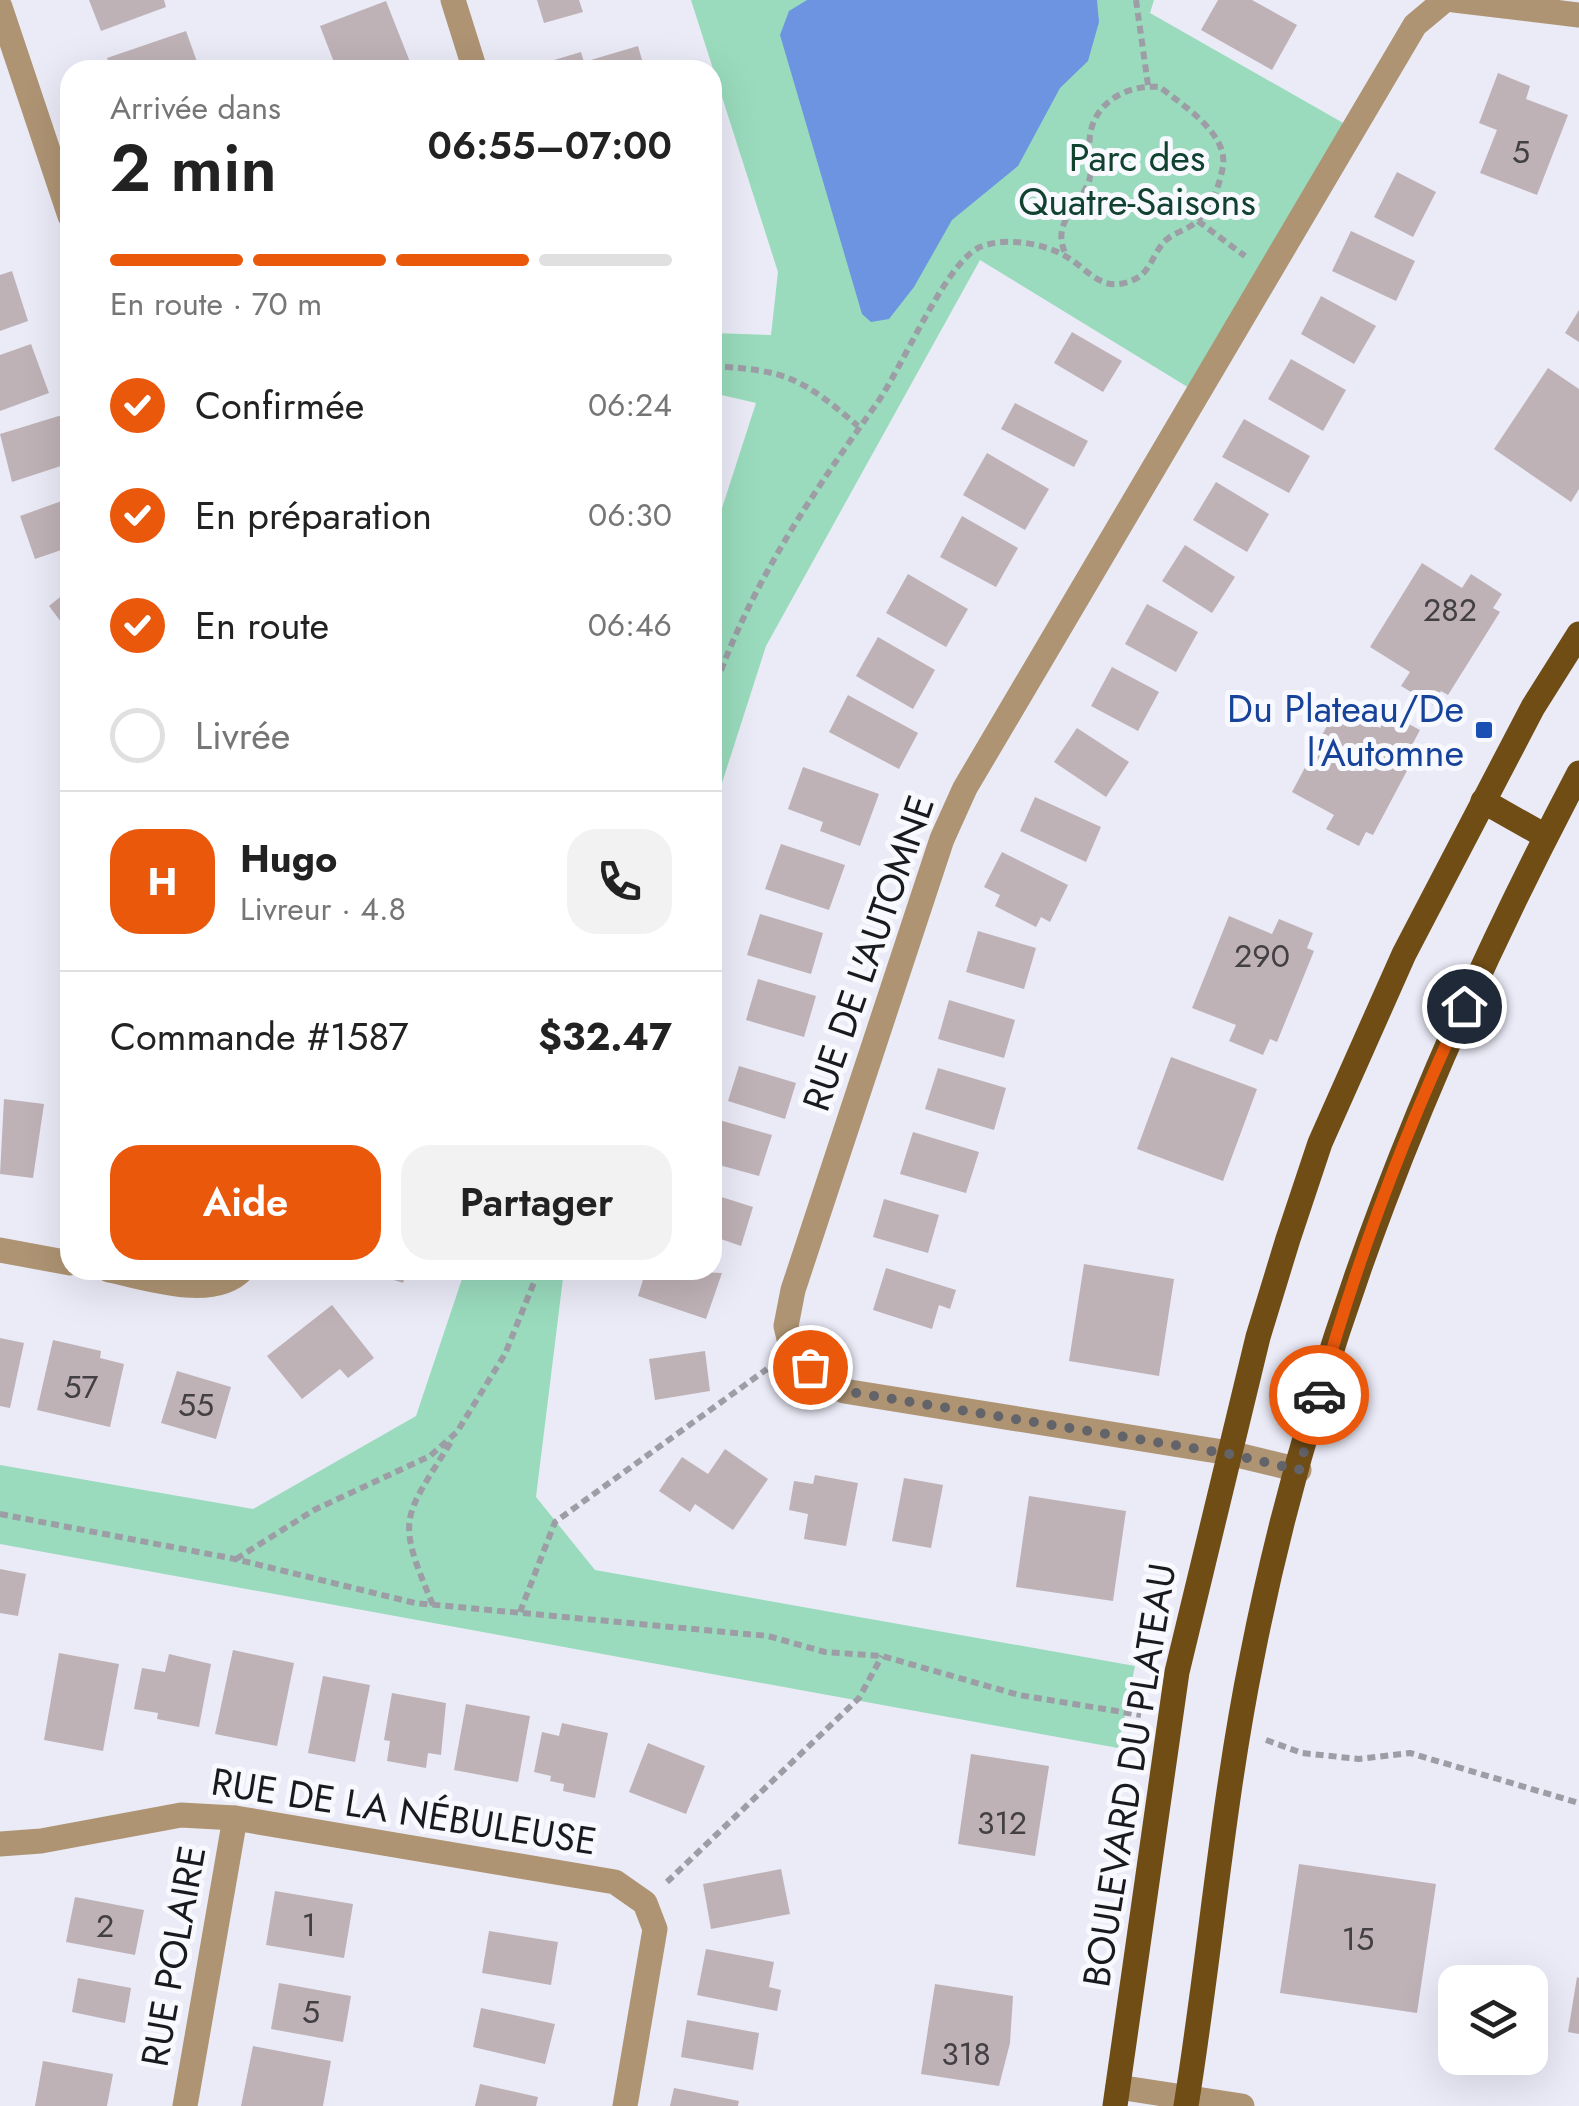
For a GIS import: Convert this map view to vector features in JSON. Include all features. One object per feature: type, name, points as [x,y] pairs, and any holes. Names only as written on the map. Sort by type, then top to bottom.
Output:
[{"type":"main road","name":"BOULEVARD DU PLATEAU","points":[[1116,2097],[1177,1672],[1258,1337],[1320,1143],[1396,970],[1483,801],[1579,634]]},
{"type":"main road","points":[[1186,2102],[1237,1733],[1264,1605],[1335,1340],[1432,1073],[1579,773]]},
{"type":"main road","points":[[1483,801],[1545,836]]},
{"type":"street","points":[[453,0],[473,60]]},
{"type":"street","name":"RUE DE L'AUTOMNE","points":[[792,1351],[786,1326],[793,1290],[957,805],[1415,25],[1445,0]]},
{"type":"street","points":[[1454,0],[1579,15]]},
{"type":"street","points":[[0,7],[60,186]]},
{"type":"street","points":[[0,1250],[60,1261]]},
{"type":"street","points":[[175,1280],[208,1285],[219,1280]]},
{"type":"street","points":[[792,1351],[844,1391],[1229,1454],[1299,1470]]},
{"type":"street","name":"RUE DE LA NÉBULEUSE","points":[[0,1844],[41,1841],[181,1815],[235,1818],[582,1874],[615,1882],[645,1904]]},
{"type":"street","name":"RUE POLAIRE","points":[[184,2106],[235,1818]]},
{"type":"street","points":[[625,2106],[652,1964],[654,1929],[645,1904]]},
{"type":"street","points":[[1116,2097],[1242,2106]]},
{"type":"path","points":[[1136,0],[1148,86]]},
{"type":"path","points":[[722,668],[742,615],[766,568],[858,426],[876,406],[943,292],[978,248],[1008,242],[1067,257],[1085,275],[1102,283],[1133,280],[1147,270],[1164,242],[1198,221],[1221,180],[1224,156],[1210,130],[1160,87],[1130,89],[1108,101],[1096,117],[1090,136],[1092,173],[1086,188],[1066,212],[1062,228],[1067,257]]},
{"type":"path","points":[[1198,221],[1267,273]]},
{"type":"path","points":[[722,367],[768,369],[792,376],[858,426]]},
{"type":"path","points":[[434,1605],[406,1528],[415,1499],[505,1354],[534,1280]]},
{"type":"path","points":[[520,1612],[555,1522],[792,1351]]},
{"type":"path","points":[[235,1559],[314,1510],[430,1456],[457,1432]]},
{"type":"path","points":[[0,1514],[235,1559],[364,1594],[434,1605],[768,1636],[825,1652],[882,1656],[1019,1695],[1141,1714]]},
{"type":"path","points":[[645,1904],[859,1698],[882,1656]]},
{"type":"path","points":[[1262,1739],[1302,1752],[1359,1759],[1410,1753],[1579,1802]]},
{"type":"green space","name":"Parc des Quatre-Saisons","points":[[691,0],[1154,0],[1150,13],[1352,128],[1199,394],[980,260],[766,646],[722,783],[722,508],[756,403],[722,395],[722,333],[771,335],[778,272],[722,97],[722,60],[710,60]]},
{"type":"green space","points":[[462,1280],[563,1280],[536,1497],[595,1570],[1135,1666],[1118,1748],[0,1544],[0,1465],[253,1509],[416,1416]]},
{"type":"water","points":[[807,0],[1097,0],[1099,22],[1088,61],[1060,88],[1018,166],[952,220],[914,287],[889,319],[871,322],[862,314],[780,35],[789,11]]},
{"type":"building","points":[[89,0],[164,0],[166,7],[101,31]]},
{"type":"building","points":[[537,0],[579,0],[583,12],[544,23]]},
{"type":"building","points":[[1218,0],[1252,0],[1297,25],[1272,70],[1201,30]]},
{"type":"building","points":[[386,1],[409,60],[333,60],[320,26]]},
{"type":"building","points":[[186,31],[196,60],[108,60]]},
{"type":"building","points":[[638,46],[642,60],[591,60]]},
{"type":"building","points":[[581,52],[583,60],[554,60]]},
{"type":"building","points":[[1498,73],[1530,86],[1526,99],[1568,115],[1537,195],[1480,173],[1497,130],[1479,123]]},
{"type":"building","points":[[1397,172],[1436,192],[1413,237],[1374,217]]},
{"type":"building","points":[[1351,231],[1415,261],[1396,301],[1332,271]]},
{"type":"building","points":[[12,271],[28,321],[0,331],[0,275]]},
{"type":"building","points":[[1321,296],[1376,326],[1354,364],[1301,334]]},
{"type":"building","points":[[1579,310],[1579,342],[1565,333]]},
{"type":"building","points":[[1072,332],[1122,361],[1103,392],[1054,363]]},
{"type":"building","points":[[31,344],[49,393],[0,411],[0,355]]},
{"type":"building","points":[[1291,359],[1346,390],[1323,431],[1268,399]]},
{"type":"building","points":[[1548,368],[1579,389],[1579,489],[1571,502],[1494,449]]},
{"type":"building","points":[[1015,403],[1088,441],[1074,467],[1001,429]]},
{"type":"building","points":[[60,416],[60,466],[12,482],[0,434]]},
{"type":"building","points":[[1244,419],[1310,456],[1289,493],[1222,457]]},
{"type":"building","points":[[987,453],[1049,489],[1025,530],[963,495]]},
{"type":"building","points":[[1216,482],[1269,514],[1247,552],[1193,520]]},
{"type":"building","points":[[60,502],[60,550],[35,559],[20,516]]},
{"type":"building","points":[[962,516],[1018,548],[996,587],[940,557]]},
{"type":"building","points":[[1185,545],[1235,577],[1212,613],[1162,581]]},
{"type":"building","points":[[1422,563],[1462,588],[1471,574],[1502,594],[1493,608],[1500,612],[1448,695],[1441,691],[1433,705],[1401,686],[1410,672],[1370,647]]},
{"type":"building","points":[[908,574],[968,609],[946,647],[886,613]]},
{"type":"building","points":[[60,597],[60,621],[49,606]]},
{"type":"building","points":[[1147,604],[1198,632],[1176,672],[1125,644]]},
{"type":"building","points":[[878,637],[935,670],[913,709],[856,676]]},
{"type":"building","points":[[1112,667],[1159,692],[1138,731],[1091,706]]},
{"type":"building","points":[[848,695],[918,733],[899,769],[829,732]]},
{"type":"building","points":[[1338,705],[1380,728],[1388,713],[1420,730],[1412,745],[1419,748],[1373,835],[1366,832],[1359,846],[1326,829],[1334,815],[1292,792]]},
{"type":"building","points":[[1077,728],[1129,762],[1106,797],[1054,762]]},
{"type":"building","points":[[803,767],[879,794],[860,846],[820,831],[823,822],[788,809]]},
{"type":"building","points":[[1035,797],[1101,827],[1086,862],[1020,831]]},
{"type":"building","points":[[781,844],[845,865],[829,910],[765,889]]},
{"type":"building","points":[[1002,852],[1068,885],[1050,922],[1041,917],[1036,927],[995,906],[1000,895],[984,887]]},
{"type":"building","points":[[760,914],[823,933],[811,974],[747,955]]},
{"type":"building","points":[[1229,916],[1272,934],[1279,919],[1313,933],[1307,948],[1314,951],[1277,1042],[1270,1039],[1263,1055],[1229,1041],[1236,1025],[1192,1008]]},
{"type":"building","points":[[978,931],[1036,948],[1024,989],[966,972]]},
{"type":"building","points":[[758,979],[816,996],[804,1037],[746,1020]]},
{"type":"building","points":[[949,1000],[1015,1020],[1004,1058],[938,1039]]},
{"type":"building","points":[[1171,1057],[1257,1089],[1223,1181],[1137,1149]]},
{"type":"building","points":[[739,1066],[796,1083],[785,1119],[728,1101]]},
{"type":"building","points":[[938,1068],[1006,1088],[994,1130],[925,1109]]},
{"type":"building","points":[[4,1099],[44,1104],[33,1178],[0,1174]]},
{"type":"building","points":[[722,1121],[772,1135],[759,1176],[722,1166]]},
{"type":"building","points":[[913,1132],[979,1152],[966,1193],[900,1174]]},
{"type":"building","points":[[722,1197],[753,1207],[741,1246],[722,1239]]},
{"type":"building","points":[[884,1199],[939,1215],[928,1253],[873,1237]]},
{"type":"building","points":[[1084,1264],[1174,1279],[1159,1376],[1069,1361]]},
{"type":"building","points":[[886,1268],[956,1290],[950,1309],[939,1305],[932,1329],[873,1310]]},
{"type":"building","points":[[643,1280],[720,1280],[706,1319],[638,1296]]},
{"type":"building","points":[[332,1305],[374,1358],[348,1378],[340,1369],[302,1399],[267,1356]]},
{"type":"building","points":[[0,1338],[24,1343],[10,1408],[0,1406]]},
{"type":"building","points":[[53,1340],[101,1351],[100,1358],[124,1364],[110,1427],[37,1410]]},
{"type":"building","points":[[705,1351],[710,1391],[655,1400],[649,1359]]},
{"type":"building","points":[[177,1371],[231,1387],[216,1439],[161,1423]]},
{"type":"building","points":[[725,1449],[768,1479],[733,1530],[695,1504],[690,1512],[659,1491],[682,1457],[708,1474]]},
{"type":"building","points":[[815,1475],[858,1483],[846,1546],[804,1539],[808,1514],[789,1510],[794,1481],[813,1484]]},
{"type":"building","points":[[904,1478],[943,1485],[931,1548],[892,1541]]},
{"type":"building","points":[[1029,1496],[1126,1511],[1113,1601],[1016,1587]]},
{"type":"building","points":[[0,1569],[26,1574],[18,1616],[0,1613]]},
{"type":"building","points":[[233,1650],[294,1663],[277,1746],[215,1734]]},
{"type":"building","points":[[59,1653],[119,1664],[103,1751],[44,1740]]},
{"type":"building","points":[[169,1654],[211,1664],[199,1727],[157,1719],[158,1713],[134,1709],[142,1668],[165,1672]]},
{"type":"building","points":[[323,1676],[370,1685],[355,1762],[308,1753]]},
{"type":"building","points":[[392,1693],[446,1703],[441,1755],[428,1753],[426,1768],[387,1761],[390,1741],[384,1740]]},
{"type":"building","points":[[466,1704],[530,1716],[518,1782],[454,1770]]},
{"type":"building","points":[[562,1723],[608,1733],[595,1798],[563,1791],[564,1784],[534,1772],[542,1732],[559,1736]]},
{"type":"building","points":[[648,1743],[705,1766],[686,1814],[629,1792]]},
{"type":"building","points":[[971,1754],[1049,1766],[1035,1856],[958,1844]]},
{"type":"building","points":[[1299,1864],[1436,1884],[1417,2013],[1280,1993]]},
{"type":"building","points":[[781,1869],[790,1914],[711,1929],[703,1884]]},
{"type":"building","points":[[275,1891],[353,1904],[344,1958],[266,1945]]},
{"type":"building","points":[[75,1897],[144,1910],[135,1955],[66,1942]]},
{"type":"building","points":[[489,1931],[558,1942],[551,1985],[482,1973]]},
{"type":"building","points":[[706,1949],[774,1962],[769,1987],[781,1990],[777,2011],[697,1995]]},
{"type":"building","points":[[78,1978],[131,1988],[125,2023],[72,2012]]},
{"type":"building","points":[[1579,1978],[1579,2034],[1568,2032]]},
{"type":"building","points":[[279,1983],[351,1996],[343,2042],[271,2029]]},
{"type":"building","points":[[935,1984],[1013,1996],[1010,2043],[999,2086],[921,2074]]},
{"type":"building","points":[[481,2008],[555,2024],[545,2064],[473,2047]]},
{"type":"building","points":[[687,2020],[759,2033],[753,2070],[681,2057]]},
{"type":"building","points":[[253,2046],[331,2061],[323,2106],[241,2106]]},
{"type":"building","points":[[43,2061],[113,2074],[107,2106],[35,2106]]},
{"type":"building","points":[[480,2084],[538,2097],[536,2106],[475,2106]]},
{"type":"building","points":[[674,2088],[739,2101],[738,2106],[670,2106]]},
{"type":"way so far","points":[[810,1367],[844,1391],[1229,1454],[1299,1470],[1319,1395]]},
{"type":"place","name":"Du Plateau/De l'Automne","points":[[1484,730]]},
{"type":"route","points":[[1319,1395],[1371,1231],[1432,1073],[1464,1006]]}]
